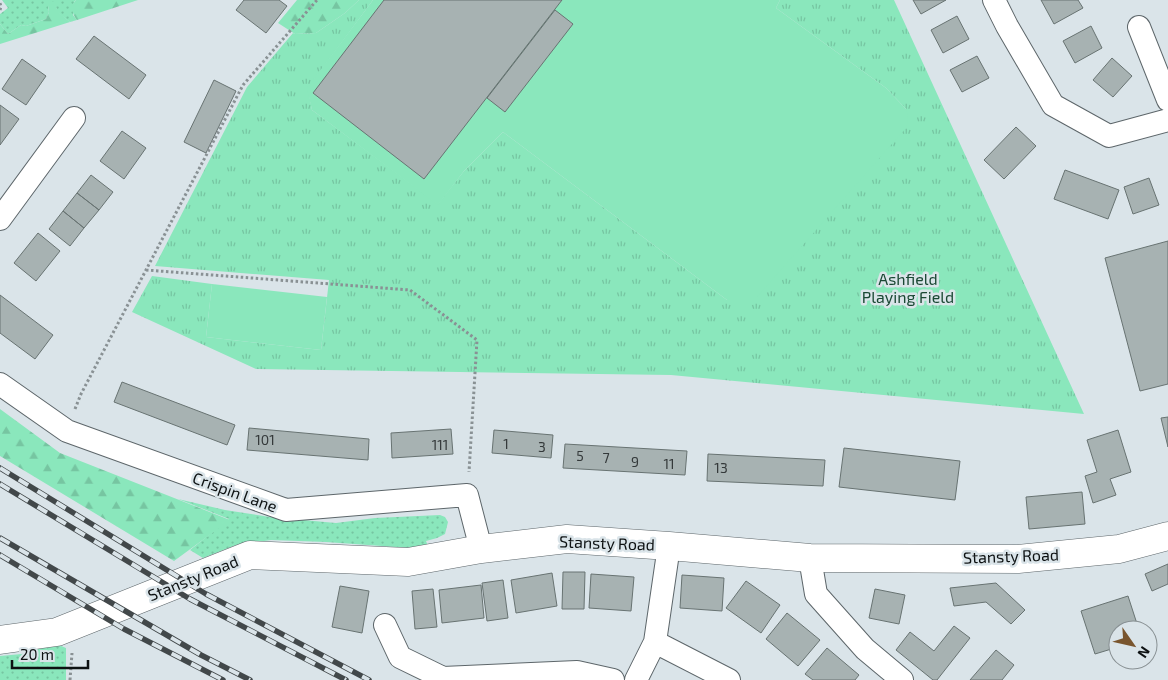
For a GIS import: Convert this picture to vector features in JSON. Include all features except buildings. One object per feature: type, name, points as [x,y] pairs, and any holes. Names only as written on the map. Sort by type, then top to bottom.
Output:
[{"type":"main road","name":"Stansty Road","points":[[0,640],[57,632],[250,555],[408,562],[481,548],[567,539],[810,558],[1018,559],[1119,549],[1168,536]]},
{"type":"street","points":[[994,0],[1053,106],[1109,136],[1168,120]]},
{"type":"street","points":[[1139,27],[1168,100]]},
{"type":"street","points":[[0,219],[74,118]]},
{"type":"street","name":"Crispin Lane","points":[[0,384],[67,432],[286,510],[467,495]]},
{"type":"street","points":[[467,495],[481,548]]},
{"type":"street","points":[[636,680],[656,642],[669,546]]},
{"type":"street","points":[[810,558],[816,594],[865,649],[902,680]]},
{"type":"street","points":[[385,625],[400,656],[442,678],[577,672],[613,680]]},
{"type":"street","points":[[656,642],[729,680]]},
{"type":"path","points":[[67,432],[81,394],[244,86],[312,2],[317,0]]},
{"type":"path","points":[[0,3],[2,7],[0,10]]},
{"type":"path","points":[[146,270],[410,290],[477,340],[467,495]]},
{"type":"green space","points":[[2,0],[76,0],[74,2],[73,15],[77,20],[70,22],[57,12],[56,7],[48,6],[49,12],[46,19],[26,26],[21,25],[8,34],[0,24],[0,14],[8,8]]},
{"type":"green space","points":[[49,0],[54,2],[58,12],[70,22],[0,44],[0,24],[8,34],[21,25],[26,26],[46,19],[49,12]]},
{"type":"green space","points":[[76,0],[138,0],[77,20],[72,10]]},
{"type":"green space","points":[[297,0],[359,0],[345,13],[316,33],[295,34],[278,23]]},
{"type":"green space","name":"Ashfield Playing Field","points":[[359,0],[373,0],[308,88],[312,110],[438,204],[464,171],[503,132],[727,300],[906,109],[886,88],[776,8],[780,0],[894,0],[1084,414],[671,375],[256,369],[132,312],[152,276],[212,284],[206,337],[321,350],[329,280],[155,266],[247,87],[293,33],[316,33],[345,13]]},
{"type":"green space","points":[[373,0],[780,0],[776,8],[886,88],[906,109],[908,116],[906,128],[757,297],[727,300],[503,132],[464,171],[438,205],[312,110],[307,88]]},
{"type":"green space","points":[[212,284],[327,297],[321,350],[206,337]]},
{"type":"green space","points":[[0,409],[60,453],[230,520],[174,561],[0,456]]},
{"type":"green space","points":[[178,499],[225,510],[270,517],[336,523],[375,518],[440,515],[445,517],[448,522],[445,534],[426,541],[428,546],[410,548],[271,540],[236,545],[203,558],[190,550],[229,519]]},
{"type":"green space","points":[[54,643],[66,648],[66,680],[0,680],[0,656],[22,654]]},
{"type":"railway","points":[[0,468],[206,594],[369,680]]},
{"type":"railway","points":[[0,484],[190,599],[346,680]]},
{"type":"railway","points":[[0,538],[201,655],[250,680]]},
{"type":"railway","points":[[0,555],[124,629],[223,680]]}]
